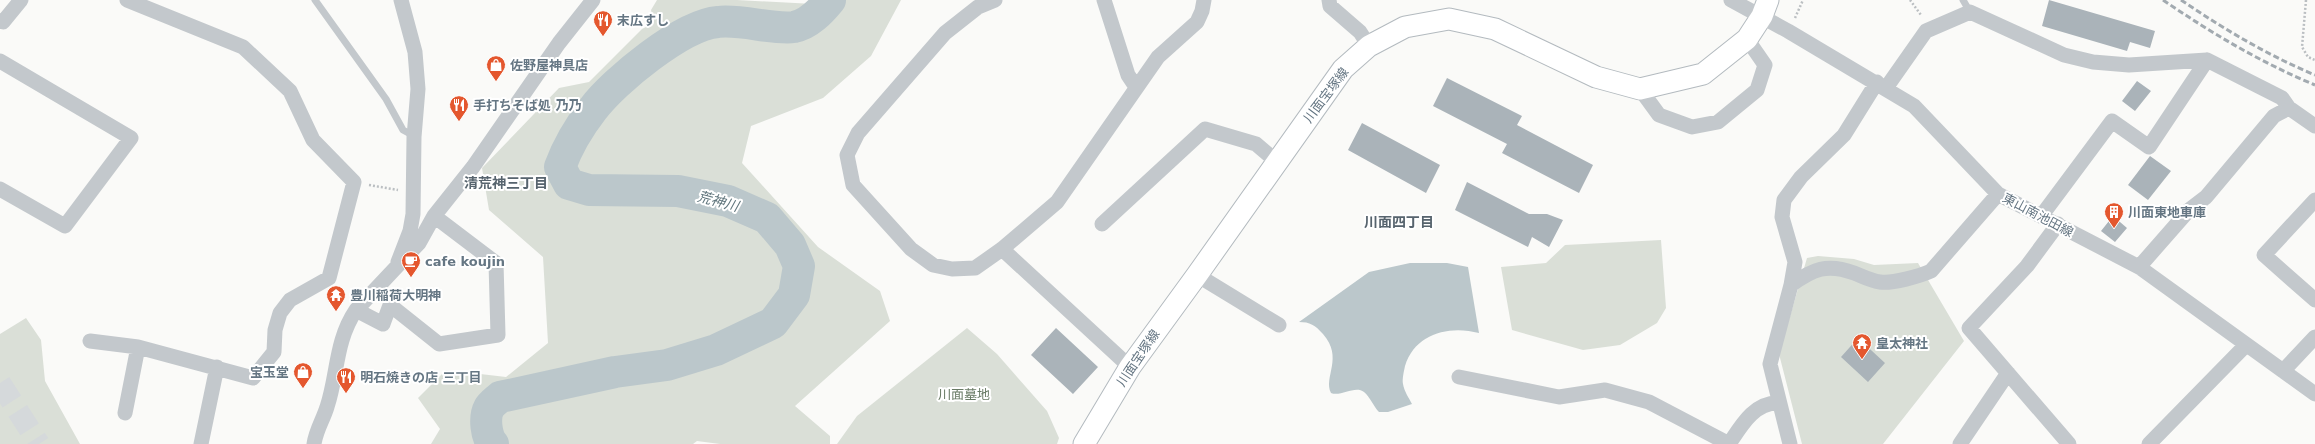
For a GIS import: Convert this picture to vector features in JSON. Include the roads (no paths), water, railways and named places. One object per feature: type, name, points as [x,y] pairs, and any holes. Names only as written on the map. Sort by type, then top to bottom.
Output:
[{"type":"street","points":[[0,21],[3,22],[21,0]]},
{"type":"street","points":[[90,341],[138,347],[217,367],[253,378],[274,352],[275,330],[280,313],[290,300],[330,278],[354,182],[313,140],[290,91],[243,47],[127,0]]},
{"type":"street","points":[[396,269],[410,231],[414,214],[414,137],[418,89],[415,52],[401,0]]},
{"type":"street","points":[[314,444],[316,430],[328,406],[337,357],[349,320],[356,310],[419,243],[434,216],[473,167],[559,43],[593,0]]},
{"type":"street","points":[[994,0],[978,7],[945,33],[858,133],[847,154],[853,185],[911,249],[932,265],[952,269],[975,268],[1002,249],[1057,202],[1158,57],[1196,22],[1202,11],[1204,0]]},
{"type":"street","points":[[1104,0],[1128,75],[1136,87]]},
{"type":"street","points":[[1329,0],[1330,6],[1360,32],[1369,46]]},
{"type":"street","name":"東山南池田線","points":[[1732,0],[1765,8],[1914,106],[1998,194],[2139,267],[2315,394]]},
{"type":"street","points":[[1790,444],[1770,364],[1791,285],[1795,262],[1782,217],[1784,200],[1800,177],[1844,135],[1881,85],[1926,31],[1967,6],[2064,55],[2093,62],[2129,64],[2208,60],[2282,98],[2289,108],[2315,126]]},
{"type":"street","name":"川面宝塚線","points":[[1084,444],[1130,366],[1198,275],[1343,69],[1369,46],[1405,27],[1449,19],[1495,29],[1596,77],[1640,89],[1703,74],[1747,39],[1765,8]]},
{"type":"street","points":[[1640,89],[1659,115],[1692,127],[1718,122],[1757,90],[1765,65],[1747,39]]},
{"type":"street","points":[[2042,216],[2112,121],[2150,147],[2208,60]]},
{"type":"street","points":[[0,61],[131,138],[65,226],[0,189]]},
{"type":"street","points":[[2139,267],[2189,210],[2206,197],[2274,116],[2289,108]]},
{"type":"street","points":[[1102,224],[1205,129],[1256,144],[1277,162]]},
{"type":"street","points":[[1791,285],[1811,271],[1822,268],[1837,269],[1881,282],[1917,277],[1931,271],[1998,194]]},
{"type":"street","points":[[2315,200],[2264,255],[2315,300]]},
{"type":"street","points":[[356,310],[383,324],[390,305],[439,344],[498,335],[496,263],[434,216]]},
{"type":"street","points":[[2058,224],[2027,266],[2002,295],[1969,328],[2069,444]]},
{"type":"street","points":[[1002,249],[1130,366]]},
{"type":"street","points":[[1198,275],[1279,325]]},
{"type":"street","points":[[2283,371],[2315,337]]},
{"type":"street","points":[[2149,444],[2246,345]]},
{"type":"street","points":[[125,413],[138,347]]},
{"type":"street","points":[[201,444],[217,367]]},
{"type":"street","points":[[1960,444],[2008,373]]},
{"type":"street","points":[[1459,377],[1559,397],[1605,390],[1649,402],[1729,444],[1748,416],[1769,402],[1779,403]]},
{"type":"lane","points":[[315,0],[386,99],[403,130],[414,137]]},
{"type":"waterway","name":"荒神川","points":[[493,444],[487,432],[487,412],[500,397],[615,372],[667,365],[716,350],[773,323],[794,295],[799,266],[790,245],[767,218],[728,201],[678,191],[589,190],[569,184],[560,167],[570,144],[579,129],[603,97],[632,70],[668,43],[703,25],[718,22],[727,21],[786,28],[794,27],[810,20],[819,13],[830,0]]},
{"type":"tunnel","points":[[0,383],[39,444]]},
{"type":"railway","points":[[2163,0],[2237,47],[2275,67],[2315,85]]},
{"type":"railway","points":[[2181,0],[2246,41],[2315,75]]},
{"type":"place","name":"末広すし","points":[[603,37]]},
{"type":"place","name":"佐野屋神具店","points":[[496,82]]},
{"type":"place","name":"手打ちそば処 乃乃","points":[[459,122]]},
{"type":"place","name":"川面東地車庫","points":[[2114,229]]},
{"type":"place","name":"cafe koujin","points":[[411,278]]},
{"type":"place","name":"豊川稲荷大明神","points":[[336,312]]},
{"type":"place","name":"皇太神社","points":[[1862,360]]},
{"type":"place","name":"宝玉堂","points":[[303,389]]},
{"type":"place","name":"明石焼きの店 三丁目","points":[[346,394]]},
{"type":"district","name":"清荒神三丁目","points":[[506,183]]},
{"type":"district","name":"川面四丁目","points":[[1399,222]]},
{"type":"park label","name":"川面墓地","points":[[964,394]]}]
